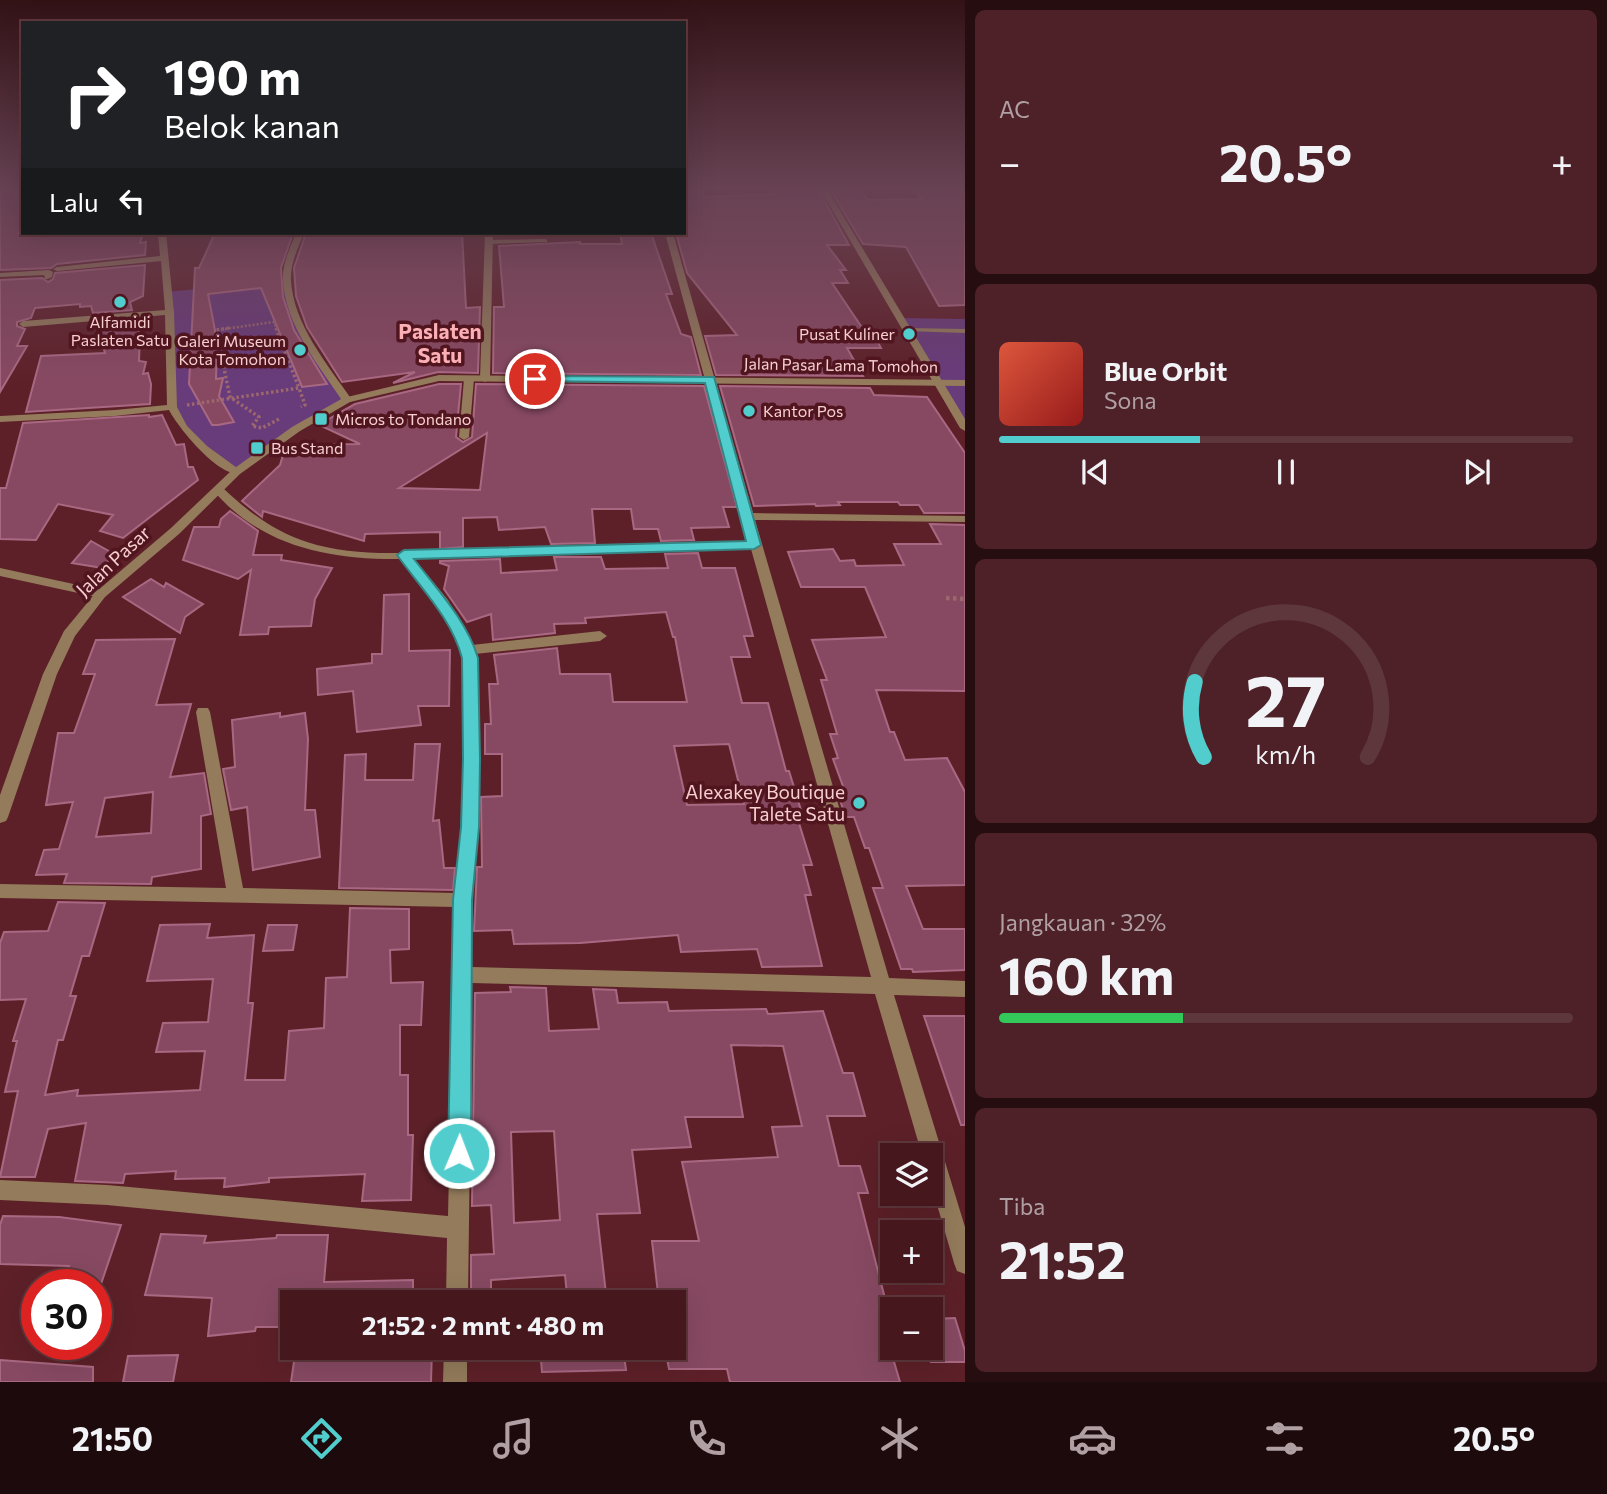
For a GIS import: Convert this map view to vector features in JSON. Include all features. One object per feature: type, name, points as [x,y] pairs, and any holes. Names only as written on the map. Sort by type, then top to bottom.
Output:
[{"type":"street","points":[[165,253],[170,312],[172,407],[183,427],[203,448],[236,472]]},
{"type":"street","points":[[293,253],[288,270],[289,294],[310,343],[347,400]]},
{"type":"street","points":[[485,379],[484,315],[488,253]]},
{"type":"street","points":[[675,253],[701,338],[754,545],[965,1263]]},
{"type":"street","points":[[861,253],[965,428]]},
{"type":"street","points":[[57,269],[166,258]]},
{"type":"street","points":[[0,275],[49,272],[48,277]]},
{"type":"street","points":[[23,324],[170,312]]},
{"type":"street","name":"Jalan Pasar Lama Tomohon","points":[[236,472],[296,429],[347,400],[439,378],[965,383]]},
{"type":"street","points":[[464,437],[469,379]]},
{"type":"street","points":[[0,419],[172,407]]},
{"type":"street","name":"Jalan Pasar","points":[[0,817],[3,797],[50,674],[69,634],[101,594],[236,472]]},
{"type":"street","points":[[219,490],[237,508],[270,531],[304,545],[343,552],[404,555],[754,545]]},
{"type":"street","points":[[748,516],[965,519]]},
{"type":"street","points":[[404,555],[454,623],[468,650],[472,759],[470,827],[463,900],[457,1290]]},
{"type":"street","points":[[0,572],[101,594]]},
{"type":"street","points":[[468,650],[600,636]]},
{"type":"street","points":[[203,712],[236,895]]},
{"type":"street","points":[[0,891],[463,900]]},
{"type":"street","points":[[463,975],[965,989]]},
{"type":"street","points":[[0,1190],[107,1195],[458,1228]]},
{"type":"street","points":[[455,1382],[456,1360]]},
{"type":"lane","points":[[907,330],[965,331]]},
{"type":"path","points":[[283,417],[262,428],[252,426],[258,417],[230,397],[216,330],[274,323],[304,405],[294,411]]},
{"type":"path","points":[[172,407],[299,388]]},
{"type":"path","points":[[946,598],[965,599]]},
{"type":"shaded area","points":[[287,280],[302,328],[347,400],[236,472],[203,448],[172,407],[167,292]]},
{"type":"shaded area","points":[[900,318],[965,319],[965,428]]},
{"type":"building","points":[[0,253],[145,253],[57,264],[51,268],[0,270]]},
{"type":"building","points":[[206,253],[286,253],[281,268],[283,297],[294,330],[327,384],[302,387],[261,288],[208,294],[217,341],[216,379],[223,378],[219,396],[234,422],[212,425],[189,384],[195,268],[199,268]]},
{"type":"building","points":[[299,253],[463,253],[466,308],[480,307],[478,373],[438,372],[393,383],[415,372],[342,382],[307,327],[296,296],[294,268]]},
{"type":"building","points":[[500,253],[658,253],[672,294],[666,294],[681,334],[691,337],[701,375],[493,373],[494,307],[504,307]]},
{"type":"building","points":[[682,253],[833,253],[846,270],[840,270],[848,283],[832,283],[861,326],[869,326],[881,348],[847,348],[863,376],[716,375],[705,336],[737,335],[687,273]]},
{"type":"building","points":[[910,253],[965,253],[965,305],[939,306]]},
{"type":"building","points":[[145,265],[143,296],[130,302],[132,310],[93,313],[91,306],[80,307],[80,304],[35,308],[31,318],[17,322],[17,326],[25,329],[17,346],[27,346],[0,392],[0,280],[42,278],[48,282],[53,279],[55,273]]},
{"type":"building","points":[[136,320],[140,335],[139,361],[146,362],[143,374],[148,373],[151,384],[150,404],[26,412],[41,356],[105,353],[96,323]]},
{"type":"building","points":[[439,384],[461,384],[456,437],[463,442],[472,437],[476,384],[704,386],[737,507],[723,507],[729,527],[691,528],[694,540],[661,541],[658,529],[634,529],[631,509],[592,509],[595,543],[551,544],[545,527],[499,530],[497,517],[463,518],[463,547],[440,549],[440,532],[365,534],[364,541],[263,511],[262,517],[242,501],[280,465],[286,445],[360,444],[319,425],[355,404]],"holes":[[[487,433],[480,490],[399,488]]]},
{"type":"building","points":[[720,386],[870,388],[874,395],[927,397],[965,453],[965,513],[924,513],[919,505],[900,505],[898,502],[754,506]]},
{"type":"building","points":[[162,415],[176,445],[184,444],[188,467],[193,467],[198,480],[123,538],[100,531],[113,515],[58,504],[36,540],[0,539],[0,488],[6,488],[23,423]]},
{"type":"building","points":[[230,511],[258,531],[253,555],[282,555],[281,560],[332,568],[315,599],[311,626],[269,627],[268,634],[240,635],[251,570],[238,579],[183,560],[194,527],[219,527],[221,519]]},
{"type":"building","points":[[930,524],[965,525],[965,691],[876,690],[890,732],[894,732],[905,760],[947,758],[965,792],[965,885],[906,886],[923,929],[965,929],[965,970],[913,972],[912,969],[901,969],[873,888],[883,888],[869,848],[865,848],[854,817],[846,817],[836,789],[844,789],[833,759],[838,758],[830,734],[837,734],[821,680],[827,680],[812,640],[886,637],[865,587],[801,587],[788,552],[833,549],[840,561],[854,560],[856,566],[904,565],[894,544],[941,544]]},
{"type":"building","points":[[91,541],[114,554],[102,568],[72,563]]},
{"type":"building","points":[[698,553],[702,568],[735,568],[753,636],[744,636],[750,657],[731,657],[742,703],[768,703],[786,771],[789,771],[804,820],[798,820],[812,865],[803,865],[811,895],[805,895],[822,966],[762,967],[757,949],[681,952],[678,935],[580,943],[514,944],[512,930],[474,931],[477,867],[482,867],[481,797],[502,796],[502,754],[485,754],[485,724],[491,724],[489,684],[498,684],[494,655],[557,648],[560,674],[610,674],[613,702],[687,702],[675,637],[666,612],[585,618],[586,623],[554,624],[555,633],[493,640],[491,614],[467,622],[444,589],[449,566],[440,561],[500,559],[501,573],[557,570],[554,557],[601,557],[605,569],[668,568],[665,554]],"holes":[[[729,744],[744,804],[687,805],[674,746]]]},
{"type":"building","points":[[151,579],[164,587],[166,583],[203,604],[185,617],[180,633],[123,597]]},
{"type":"building","points":[[409,594],[409,651],[450,650],[449,706],[418,706],[421,725],[357,732],[353,691],[318,695],[317,669],[372,663],[372,654],[382,654],[384,595]]},
{"type":"building","points":[[175,639],[156,705],[191,704],[170,777],[204,773],[211,814],[201,816],[201,869],[152,877],[151,884],[64,883],[67,874],[36,875],[44,850],[59,849],[73,802],[46,805],[58,733],[74,733],[95,674],[83,674],[96,640]],"holes":[[[153,792],[151,833],[96,837],[105,798]]]},
{"type":"building","points":[[280,713],[280,717],[305,713],[308,739],[305,810],[315,810],[320,857],[253,870],[247,807],[231,810],[223,769],[235,767],[232,720]]},
{"type":"building","points":[[415,744],[440,744],[433,821],[439,820],[444,868],[455,868],[453,890],[339,888],[345,755],[366,754],[365,780],[413,780]]},
{"type":"building","points":[[58,902],[105,903],[89,956],[82,956],[70,996],[76,996],[63,1040],[58,1040],[45,1095],[78,1090],[77,1096],[200,1090],[205,1051],[156,1052],[163,1023],[208,1022],[213,979],[147,981],[160,925],[210,924],[207,938],[254,935],[248,1003],[253,1003],[245,1080],[285,1080],[289,1031],[324,1028],[326,978],[347,977],[350,908],[409,909],[409,949],[390,950],[391,983],[423,982],[421,1025],[400,1025],[400,1075],[408,1075],[408,1135],[413,1135],[411,1200],[362,1201],[365,1174],[269,1178],[269,1182],[224,1187],[225,1178],[175,1179],[176,1171],[125,1174],[123,1183],[75,1181],[86,1123],[48,1129],[35,1177],[0,1177],[18,1091],[5,1092],[17,1041],[13,1041],[26,999],[0,1000],[0,943],[4,932],[48,931]]},
{"type":"building","points":[[268,925],[297,925],[293,950],[263,951]]},
{"type":"building","points":[[510,987],[546,988],[549,1031],[599,1029],[593,989],[616,990],[618,1003],[667,1002],[669,1011],[766,1009],[768,1014],[823,1011],[843,1073],[853,1073],[865,1116],[827,1116],[839,1166],[860,1166],[868,1193],[858,1193],[885,1297],[880,1297],[880,1360],[893,1360],[900,1382],[730,1382],[727,1369],[669,1369],[667,1360],[686,1360],[686,1290],[658,1290],[652,1241],[699,1241],[682,1162],[778,1157],[772,1127],[802,1126],[783,1046],[731,1045],[743,1117],[685,1117],[691,1147],[632,1150],[640,1213],[597,1214],[606,1290],[566,1290],[565,1275],[491,1280],[491,1290],[471,1290],[471,1255],[494,1254],[491,1205],[472,1206],[475,993],[511,992]],"holes":[[[554,1131],[560,1220],[514,1223],[511,1132]]]},
{"type":"building","points":[[924,1016],[965,1016],[965,1125],[961,1125]]},
{"type":"building","points":[[3,1216],[59,1217],[121,1225],[106,1269],[68,1269],[69,1266],[0,1264],[0,1225]]},
{"type":"building","points":[[161,1234],[206,1236],[204,1243],[276,1238],[277,1235],[328,1235],[324,1282],[413,1280],[413,1290],[280,1290],[280,1327],[256,1327],[255,1331],[208,1336],[212,1298],[145,1295]]},
{"type":"building","points":[[943,1318],[955,1318],[965,1351],[965,1362],[931,1362],[943,1360]]},
{"type":"building","points":[[178,1355],[173,1382],[123,1382],[128,1356]]},
{"type":"building","points":[[0,1360],[93,1367],[93,1382],[0,1382]]},
{"type":"building","points":[[294,1360],[432,1360],[431,1382],[291,1382]]},
{"type":"building","points":[[541,1360],[625,1360],[626,1370],[542,1372]]},
{"type":"place","name":"Alfamidi Paslaten Satu","points":[[120,302]]},
{"type":"place","name":"Pusat Kuliner","points":[[909,334]]},
{"type":"place","name":"Galeri Museum Kota Tomohon","points":[[300,350]]},
{"type":"place","name":"Kantor Pos","points":[[749,411]]},
{"type":"place","name":"Micros to Tondano","points":[[321,419]]},
{"type":"place","name":"Bus Stand","points":[[257,448]]},
{"type":"place","name":"Alexakey Boutique Talete Satu","points":[[859,803]]},
{"type":"district","name":"Paslaten Satu","points":[[440,344]]},
{"type":"route","points":[[459,1153],[463,900],[470,827],[472,759],[470,658],[466,643],[454,623],[404,555],[754,545],[710,380],[535,379]]}]
